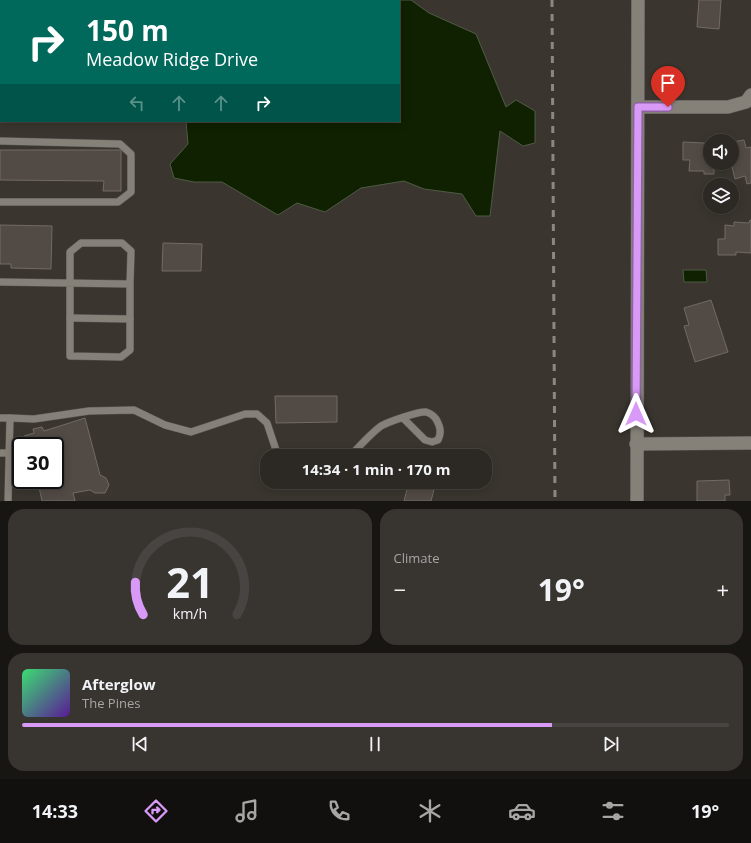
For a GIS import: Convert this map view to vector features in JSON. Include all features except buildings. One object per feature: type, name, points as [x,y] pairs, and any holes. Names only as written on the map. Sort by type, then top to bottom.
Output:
[{"type":"street","points":[[637,501],[638,0]]},
{"type":"street","points":[[638,107],[728,107],[746,102],[751,95]]},
{"type":"street","points":[[636,444],[751,443]]},
{"type":"lane","points":[[0,141],[120,144],[131,154],[131,192],[118,202],[0,202]]},
{"type":"lane","points":[[81,243],[122,243],[131,252],[130,350],[121,357],[70,356],[70,283],[70,252],[81,243]]},
{"type":"lane","points":[[0,282],[130,284]]},
{"type":"lane","points":[[70,318],[130,319]]},
{"type":"lane","points":[[0,418],[34,419],[89,411],[134,410],[165,425],[191,432],[245,414],[257,414],[267,423],[276,449]]},
{"type":"lane","points":[[357,449],[381,426],[391,420],[404,418],[418,412],[426,412],[434,417],[440,426],[441,435],[438,440],[432,442],[425,440],[404,418]]},
{"type":"lane","points":[[8,501],[10,418]]},
{"type":"lane","points":[[0,453],[9,453]]},
{"type":"lane","points":[[0,492],[8,492]]},
{"type":"shaded area","points":[[400,0],[411,0],[429,13],[476,34],[506,107],[516,100],[535,111],[535,143],[523,146],[500,131],[490,216],[476,216],[462,194],[424,189],[404,181],[361,188],[325,212],[297,203],[278,215],[222,182],[194,182],[174,178],[170,164],[188,144],[186,122],[400,122]]},
{"type":"shaded area","points":[[683,270],[706,270],[707,282],[684,282]]},
{"type":"railway","points":[[552,0],[555,501]]},
{"type":"route","points":[[636,414],[638,107],[668,107]]}]
